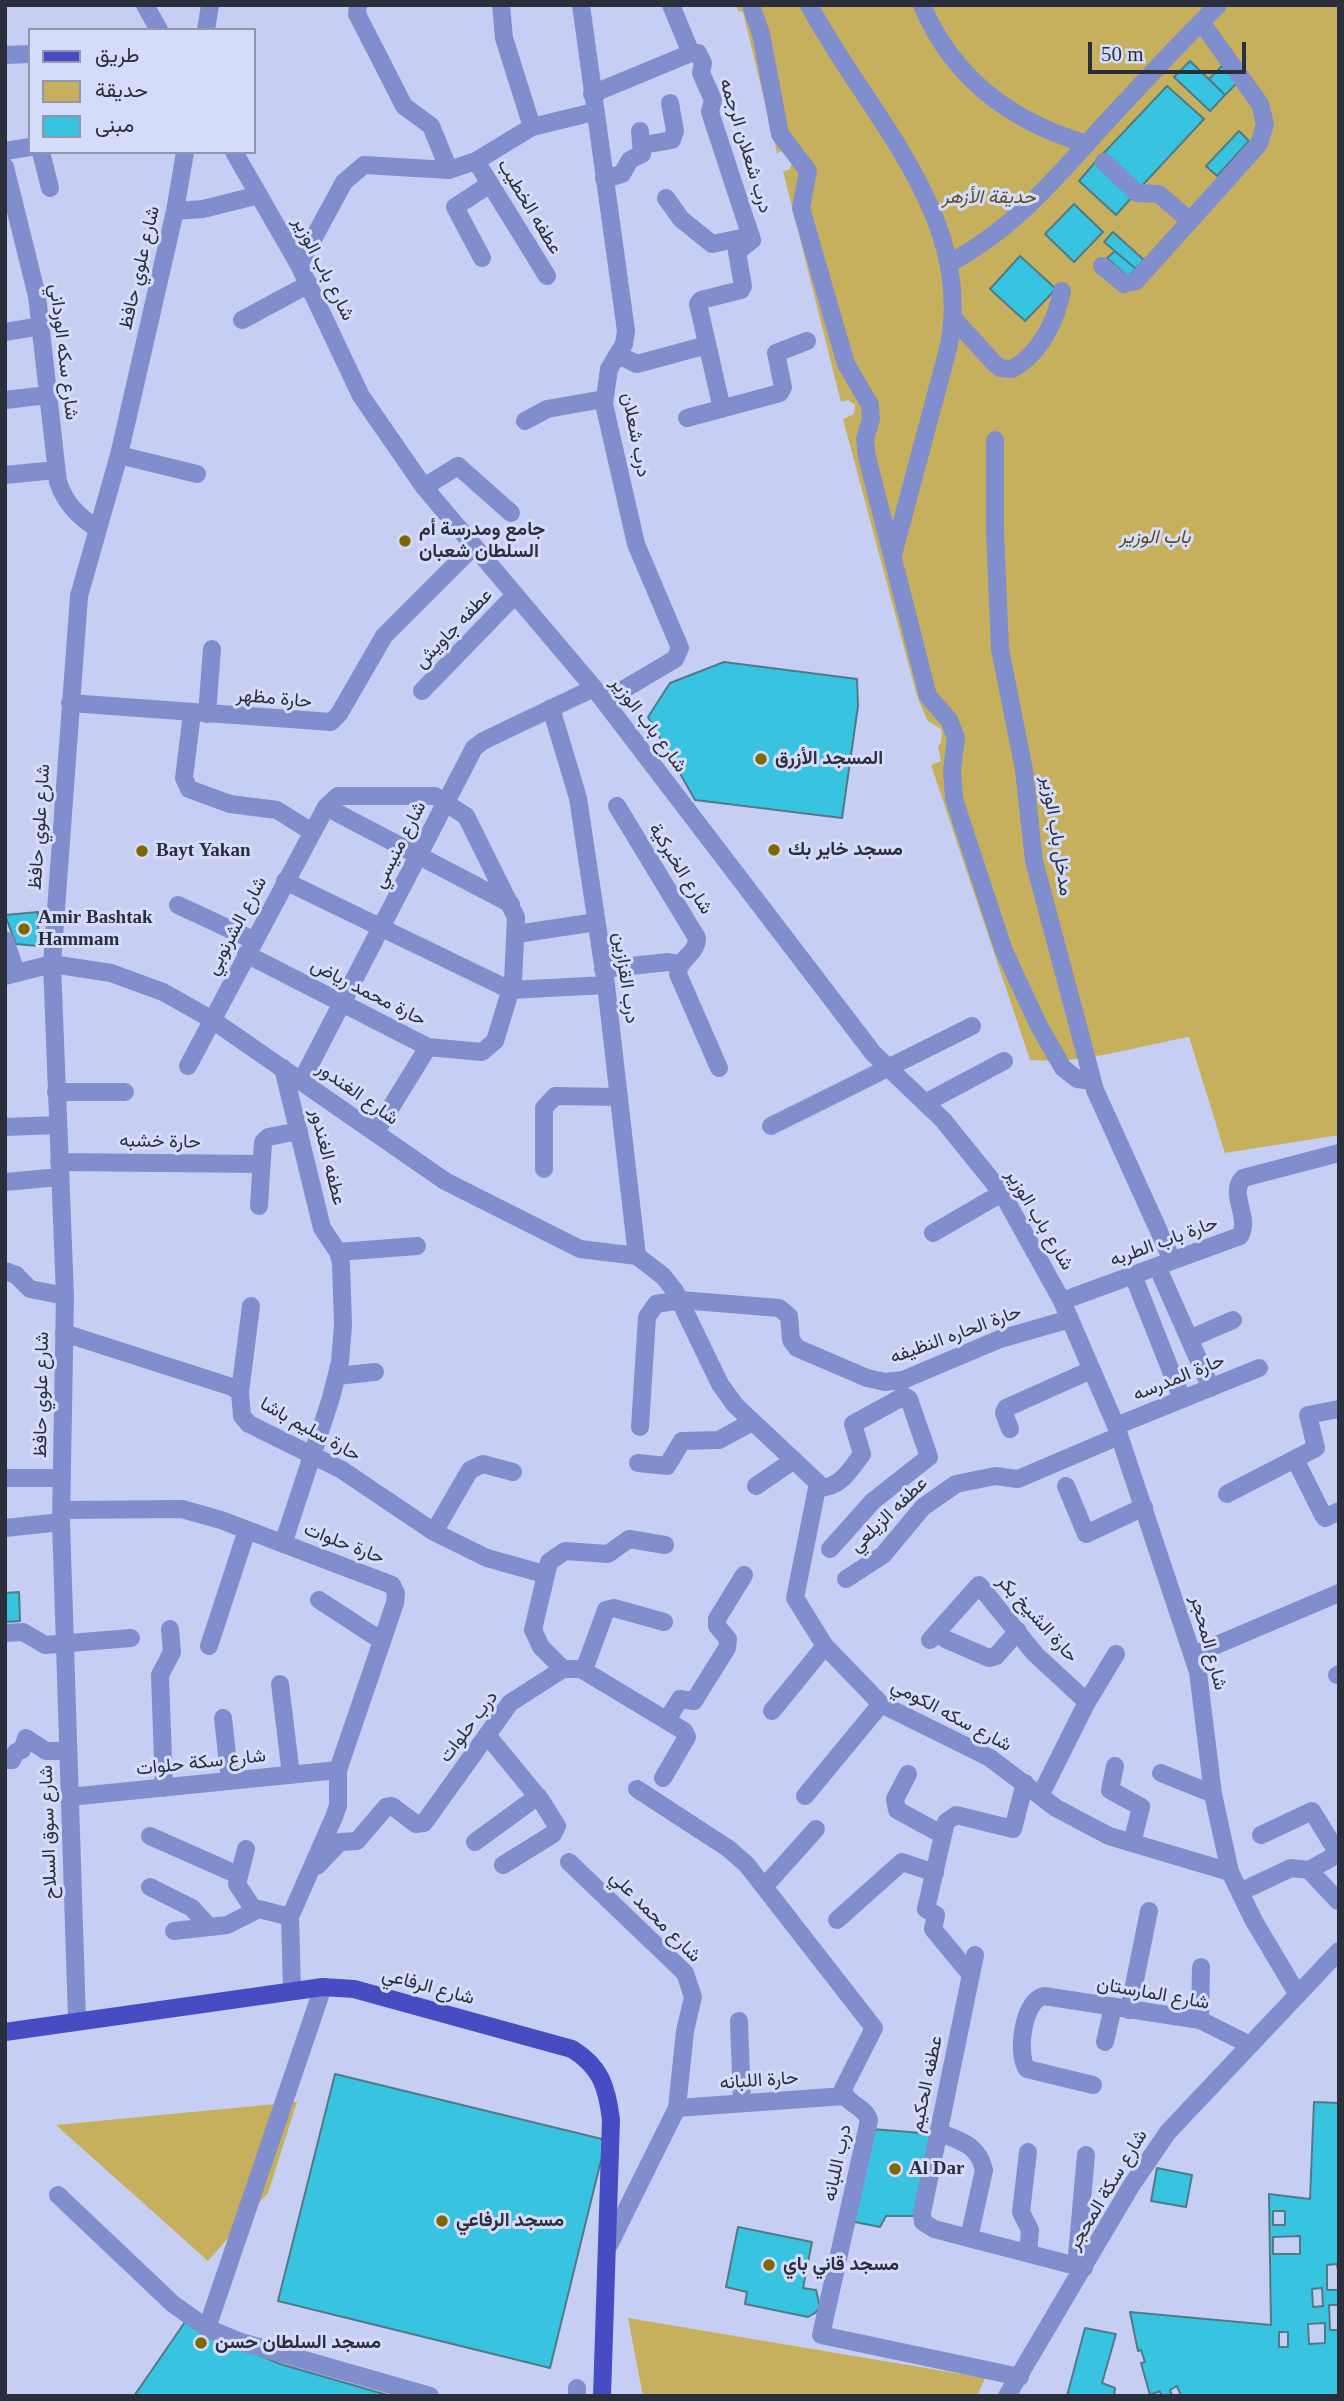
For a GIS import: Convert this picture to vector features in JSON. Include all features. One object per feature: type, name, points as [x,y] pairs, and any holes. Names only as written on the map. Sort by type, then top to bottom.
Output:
[{"type":"main road","name":"شارع الرفاعي","points":[[5,2032],[77,2019],[323,1987],[354,1989],[572,2049],[588,2059],[600,2073],[607,2090],[611,2120],[609,2245],[601,2362],[602,2396]]},
{"type":"street","points":[[145,5],[158,28]]},
{"type":"street","points":[[206,28],[210,5]]},
{"type":"street","points":[[358,5],[357,14],[404,106],[431,126],[449,170]]},
{"type":"street","points":[[501,5],[504,38],[533,127]]},
{"type":"street","name":"درب شعلان","points":[[581,5],[626,331],[618,355],[609,369],[604,399],[636,544],[680,651],[675,659],[599,695]]},
{"type":"street","name":"درب شعلان الرجمه","points":[[671,5],[691,53],[698,53],[704,63],[701,74],[713,100],[710,112],[751,236],[751,244],[737,250],[743,286],[739,291],[699,301],[707,345]]},
{"type":"street","points":[[751,5],[761,34],[780,134],[808,171],[801,208],[846,364],[870,405],[865,448],[929,696],[949,720],[957,737],[952,771],[954,799],[1004,951],[1039,1026],[1063,1068],[1077,1079],[1092,1081]]},
{"type":"street","points":[[809,5],[839,57],[896,142],[938,227],[950,263],[954,319],[892,558]]},
{"type":"street","points":[[922,5],[946,51],[992,99],[1035,126],[1087,144]]},
{"type":"street","points":[[950,263],[1015,220],[1217,5]]},
{"type":"street","points":[[1102,266],[1120,282],[1132,283],[1253,152],[1265,124],[1260,104],[1201,22]]},
{"type":"street","points":[[299,265],[344,182],[365,165],[449,170],[476,160],[533,127],[593,103],[691,53]]},
{"type":"street","points":[[5,55],[28,54]]},
{"type":"street","points":[[604,179],[622,174],[630,160],[642,154],[641,138],[672,140],[675,131],[670,103]]},
{"type":"street","points":[[5,151],[28,146]]},
{"type":"street","points":[[42,154],[50,188]]},
{"type":"street","name":"شارع علوي حافظ","points":[[66,1644],[62,1516],[65,1296],[52,964],[70,703],[79,596],[96,528],[119,455],[175,211],[185,154]]},
{"type":"street","name":"شارع باب الوزير","points":[[235,154],[309,284],[361,396],[424,487],[599,695],[887,1069],[943,1120],[1002,1194],[1062,1301]]},
{"type":"street","name":"عطفه الخطيب","points":[[476,160],[547,276]]},
{"type":"street","points":[[1104,162],[1137,192],[1159,194],[1190,221]]},
{"type":"street","name":"شارع سكه الورداني","points":[[5,167],[37,296],[56,471],[64,499],[74,513],[96,528]]},
{"type":"street","points":[[482,258],[455,207],[491,184]]},
{"type":"street","points":[[175,211],[203,209],[259,195]]},
{"type":"street","points":[[666,198],[681,219],[712,244],[751,236]]},
{"type":"street","points":[[242,320],[309,284]]},
{"type":"street","points":[[954,319],[995,364],[1000,368],[1012,369],[1031,354],[1047,332],[1062,291]]},
{"type":"street","points":[[5,332],[41,326]]},
{"type":"street","points":[[687,418],[780,393],[783,387],[776,353],[807,341]]},
{"type":"street","points":[[618,355],[637,364],[707,345],[722,409]]},
{"type":"street","points":[[5,400],[48,395]]},
{"type":"street","points":[[525,421],[559,405],[604,399]]},
{"type":"street","name":"مدخل باب الوزير","points":[[995,440],[995,530],[1000,649],[1024,770],[1034,861],[1092,1081],[1165,1263],[1189,1339],[1211,1388]]},
{"type":"street","points":[[119,455],[197,474]]},
{"type":"street","points":[[424,487],[458,466],[511,513]]},
{"type":"street","points":[[5,475],[56,471]]},
{"type":"street","name":"حارة مظهر","points":[[70,703],[331,722],[340,714],[384,636],[474,546]]},
{"type":"street","name":"عطفه جاويش","points":[[422,691],[515,595]]},
{"type":"street","points":[[212,649],[186,784],[194,793],[230,804],[277,810],[312,832]]},
{"type":"street","name":"شارع منيسي","points":[[302,1080],[474,748],[551,708],[599,695]]},
{"type":"street","name":"درب القزازين","points":[[551,708],[578,798],[605,977],[637,1256]]},
{"type":"street","points":[[510,990],[517,934],[511,904],[466,817],[446,800],[435,796],[343,795],[332,798],[326,807],[511,904]]},
{"type":"street","name":"شارع الخبركية","points":[[617,806],[697,938],[695,950],[680,964]]},
{"type":"street","name":"شارع الشرنوبي","points":[[188,1066],[326,807]]},
{"type":"street","points":[[285,881],[510,990],[605,977],[668,962],[680,964],[678,974],[719,1068]]},
{"type":"street","name":"حارة محمد رياض","points":[[178,905],[341,1003],[428,1047],[477,1052],[488,1050],[495,1041],[510,990]]},
{"type":"street","points":[[517,934],[596,922]]},
{"type":"street","points":[[5,940],[11,974],[52,964]]},
{"type":"street","name":"شارع الغندور","points":[[52,964],[111,973],[163,992],[211,1019],[446,1181],[580,1249],[637,1256]]},
{"type":"street","points":[[771,1126],[972,1026]]},
{"type":"street","points":[[375,1133],[428,1047]]},
{"type":"street","points":[[925,1103],[1004,1061]]},
{"type":"street","name":"عطفه الغندور","points":[[283,1068],[321,1228],[338,1252]]},
{"type":"street","points":[[56,1092],[124,1092]]},
{"type":"street","points":[[544,1169],[544,1108],[548,1101],[555,1096],[619,1097]]},
{"type":"street","points":[[5,1127],[58,1125]]},
{"type":"street","points":[[259,1206],[265,1139],[299,1131]]},
{"type":"street","name":"حارة باب الطربه","points":[[1062,1301],[1240,1236],[1245,1226],[1237,1189],[1243,1178],[1339,1153]]},
{"type":"street","name":"حارة خشبه","points":[[5,1182],[59,1169],[261,1164]]},
{"type":"street","points":[[933,1233],[1002,1194]]},
{"type":"street","points":[[283,1544],[337,1376],[343,1325],[338,1252],[417,1246]]},
{"type":"street","points":[[637,1256],[663,1276],[681,1300],[720,1384],[752,1422],[812,1476],[818,1488],[827,1488],[845,1478],[862,1454],[853,1424],[904,1396],[909,1399],[929,1457],[873,1501],[830,1549]]},
{"type":"street","points":[[5,1271],[16,1275],[30,1289],[65,1296]]},
{"type":"street","points":[[1133,1275],[1182,1399]]},
{"type":"street","points":[[640,1427],[647,1317],[656,1304],[681,1300]]},
{"type":"street","name":"حارة الحاره النظيفه","points":[[681,1300],[779,1308],[789,1316],[791,1340],[797,1348],[867,1378],[885,1382],[903,1380],[1000,1339],[1070,1319]]},
{"type":"street","name":"شارع المحجر","points":[[1062,1301],[1117,1431],[1193,1655],[1203,1704],[1213,1794],[1230,1872],[1298,1995]]},
{"type":"street","points":[[240,1392],[251,1306]]},
{"type":"street","points":[[1189,1339],[1233,1320]]},
{"type":"street","name":"حارة سليم باشا","points":[[64,1333],[240,1392],[244,1421],[342,1470],[434,1532],[487,1558],[544,1574]]},
{"type":"street","name":"حارة المدرسه","points":[[1117,1431],[1182,1399],[1259,1368]]},
{"type":"street","points":[[1010,1430],[1004,1413],[1006,1408],[1091,1370]]},
{"type":"street","points":[[337,1376],[375,1372]]},
{"type":"street","points":[[1227,1494],[1316,1448],[1308,1415],[1339,1409]]},
{"type":"street","points":[[638,1463],[667,1466],[682,1441],[719,1440],[752,1422]]},
{"type":"street","name":"عطفه الزيلعي","points":[[846,1579],[883,1555],[923,1507],[956,1483],[995,1476],[1018,1479],[1117,1431]]},
{"type":"street","points":[[1294,1459],[1325,1518],[1339,1511]]},
{"type":"street","points":[[756,1486],[794,1460]]},
{"type":"street","points":[[434,1532],[470,1470],[483,1464],[513,1472]]},
{"type":"street","points":[[5,1478],[62,1478]]},
{"type":"street","points":[[1066,1486],[1086,1534],[1144,1507]]},
{"type":"street","name":"شارع سكه الكومي","points":[[818,1488],[795,1598],[825,1646],[881,1704],[989,1758],[1077,1821],[1132,1843],[1230,1872]]},
{"type":"street","name":"حارة حلوات","points":[[5,1528],[62,1516],[182,1508],[392,1585],[396,1598],[338,1770],[338,1806],[290,1917]]},
{"type":"street","points":[[209,1646],[247,1530]]},
{"type":"street","points":[[663,1778],[687,1737],[684,1731],[584,1670],[563,1669],[541,1647],[533,1630],[544,1574],[549,1562],[565,1550],[604,1555],[629,1539],[665,1545]]},
{"type":"street","points":[[667,1720],[680,1699],[694,1701],[729,1645],[717,1619],[744,1575]]},
{"type":"street","name":"حارة الشيخ بكر","points":[[1018,1631],[996,1656],[989,1658],[937,1639],[978,1585],[1018,1631],[1035,1654],[1087,1702]]},
{"type":"street","points":[[1193,1655],[1339,1593]]},
{"type":"street","points":[[319,1600],[382,1641]]},
{"type":"street","points":[[584,1670],[606,1610],[614,1608],[664,1622]]},
{"type":"street","points":[[163,1788],[160,1675],[172,1652],[170,1629]]},
{"type":"street","points":[[5,1633],[23,1632],[45,1645],[131,1638]]},
{"type":"street","name":"شارع سوق السلاح","points":[[66,1644],[77,2019]]},
{"type":"street","points":[[772,1711],[825,1646]]},
{"type":"street","points":[[1040,1796],[1087,1702],[1116,1654]]},
{"type":"street","name":"درب حلوات","points":[[307,1876],[340,1842],[357,1841],[386,1807],[392,1806],[416,1824],[424,1823],[510,1703],[563,1669]]},
{"type":"street","points":[[280,1684],[291,1775]]},
{"type":"street","points":[[805,1796],[881,1704]]},
{"type":"street","points":[[223,1718],[230,1781]]},
{"type":"street","points":[[487,1735],[538,1796],[552,1816],[556,1830],[503,1865]]},
{"type":"street","points":[[5,1759],[12,1760],[16,1752],[22,1751],[26,1738],[46,1751],[68,1751]]},
{"type":"street","points":[[1115,1766],[1110,1790],[1141,1807],[1132,1843]]},
{"type":"street","name":"شارع سكة حلوات","points":[[69,1797],[338,1770]]},
{"type":"street","points":[[1161,1773],[1213,1794]]},
{"type":"street","points":[[908,1774],[895,1799],[897,1810],[943,1835]]},
{"type":"street","points":[[971,1975],[933,1928],[936,1916],[926,1909],[946,1822],[956,1815],[1013,1829],[1026,1783]]},
{"type":"street","name":"درب اللبانه","points":[[638,1789],[729,1849],[764,1887],[873,2024],[873,2037],[843,2089],[845,2096],[866,2112],[869,2120],[821,2335],[1020,2377]]},
{"type":"street","points":[[475,1842],[538,1796]]},
{"type":"street","points":[[1240,1892],[1291,1868],[1309,1870],[1338,1855],[1312,1811],[1261,1835]]},
{"type":"street","points":[[764,1887],[816,1829]]},
{"type":"street","points":[[150,1836],[239,1875]]},
{"type":"street","points":[[246,1849],[237,1888],[254,1910]]},
{"type":"street","points":[[837,1920],[902,1861],[935,1873]]},
{"type":"street","name":"شارع محمد علي","points":[[569,1862],[685,1973],[690,1984],[692,2009],[685,2031],[677,2108],[609,2245]]},
{"type":"street","points":[[1309,1870],[1338,1901]]},
{"type":"street","points":[[150,1887],[192,1908],[209,1927]]},
{"type":"street","points":[[174,1931],[233,1923],[254,1910],[263,1909],[290,1917],[292,1989]]},
{"type":"street","points":[[1105,2042],[1121,2008],[1149,1911]]},
{"type":"street","name":"شارع سكة المحجر","points":[[1007,2396],[1080,2267],[1168,2132],[1339,1951]]},
{"type":"street","name":"عطفه الحكيم","points":[[969,2238],[930,2227],[923,2222],[922,2213],[975,1955]]},
{"type":"street","points":[[1200,2020],[1201,1967]]},
{"type":"street","points":[[206,2328],[323,1987]]},
{"type":"street","name":"شارع المارستان","points":[[1093,2085],[1027,2069],[1021,2053],[1029,2006],[1035,1999],[1044,1996],[1200,2020],[1250,2045]]},
{"type":"street","points":[[738,2021],[742,2103]]},
{"type":"street","name":"حارة اللبانه","points":[[677,2108],[845,2096]]},
{"type":"street","points":[[938,2132],[971,2145],[982,2161],[984,2170],[969,2238],[1080,2267],[1086,2155]]},
{"type":"street","points":[[1028,2152],[1021,2212],[1030,2230],[1028,2253]]},
{"type":"street","points":[[58,2195],[173,2304],[206,2328],[241,2342],[430,2396]]},
{"type":"green space","points":[[736,5],[1339,5],[1339,1135],[1225,1153],[1189,1037],[1089,1057],[1030,1060],[931,765],[941,761],[938,747],[942,730],[927,720],[917,696],[843,419],[854,414],[855,405],[848,400],[841,402],[783,171],[789,170],[794,160],[783,150],[777,153],[743,12],[738,11]]},
{"type":"green space","points":[[297,2102],[268,2193],[208,2261],[56,2125]]},
{"type":"green space","points":[[628,2318],[985,2378],[977,2396],[643,2396]]},
{"type":"building","points":[[1190,61],[1225,95],[1210,111],[1174,77]]},
{"type":"building","points":[[1222,66],[1238,82],[1225,95],[1209,79]]},
{"type":"building","points":[[1167,86],[1204,119],[1139,189],[1102,155]]},
{"type":"building","points":[[1239,131],[1249,141],[1217,176],[1206,166]]},
{"type":"building","points":[[1097,160],[1134,195],[1116,215],[1079,181]]},
{"type":"building","points":[[1074,204],[1103,232],[1074,262],[1045,234]]},
{"type":"building","points":[[1113,232],[1144,260],[1136,269],[1104,242]]},
{"type":"building","points":[[1115,251],[1136,269],[1128,277],[1107,258]]},
{"type":"building","points":[[1020,256],[1056,289],[1025,321],[990,289]]},
{"type":"building","name":"المسجد الأزرق","points":[[724,662],[857,679],[858,706],[842,818],[695,800],[648,717],[670,683]]},
{"type":"building","name":"Amir Bashtak Hammam","points":[[38,912],[38,946],[16,944],[5,915]]},
{"type":"building","points":[[19,1592],[20,1621],[5,1622],[5,1593]]},
{"type":"building","name":"مسجد الرفاعي","points":[[335,2074],[606,2140],[550,2368],[278,2301]]},
{"type":"building","points":[[1314,2102],[1339,2103],[1339,2276],[1337,2264],[1327,2265],[1327,2290],[1339,2290],[1339,2305],[1329,2305],[1330,2330],[1338,2330],[1339,2315],[1339,2396],[1181,2396],[1177,2386],[1170,2390],[1172,2396],[1161,2396],[1160,2391],[1150,2395],[1141,2363],[1145,2362],[1141,2350],[1138,2351],[1130,2312],[1271,2325],[1269,2194],[1310,2199]],"holes":[[[1273,2211],[1285,2211],[1285,2225],[1273,2225]],[[1300,2236],[1300,2254],[1273,2254],[1273,2237]],[[1322,2288],[1323,2306],[1313,2307],[1312,2289]],[[1325,2323],[1325,2343],[1309,2344],[1308,2324]],[[1279,2332],[1288,2332],[1288,2347],[1279,2347]]]},
{"type":"building","name":"Al Dar","points":[[872,2129],[934,2134],[918,2216],[886,2216],[880,2227],[850,2221]]},
{"type":"building","points":[[1157,2168],[1192,2175],[1186,2207],[1151,2201]]},
{"type":"building","name":"مسجد قاني باي","points":[[738,2227],[812,2242],[803,2288],[816,2290],[820,2307],[815,2313],[808,2317],[745,2304],[747,2292],[726,2287]]},
{"type":"building","name":"مسجد السلطان حسن","points":[[185,2322],[280,2364],[391,2396],[134,2396]]},
{"type":"building","points":[[1085,2328],[1116,2334],[1102,2383],[1115,2388],[1114,2396],[1067,2396]]},
{"type":"place","name":"جامع ومدرسة أم السلطان شعبان","points":[[405,541]]},
{"type":"place","name":"المسجد الأزرق","points":[[761,759]]},
{"type":"place","name":"مسجد خاير بك","points":[[774,850]]},
{"type":"place","name":"Bayt Yakan","points":[[142,851]]},
{"type":"place","name":"Amir Bashtak Hammam","points":[[24,929]]},
{"type":"place","name":"Al Dar","points":[[895,2169]]},
{"type":"place","name":"مسجد الرفاعي","points":[[442,2221]]},
{"type":"place","name":"مسجد قاني باي","points":[[769,2265]]},
{"type":"place","name":"مسجد السلطان حسن","points":[[201,2343]]},
{"type":"park label","name":"حديقة الأزهر","points":[[989,198]]},
{"type":"park label","name":"باب الوزير","points":[[1155,538]]}]
